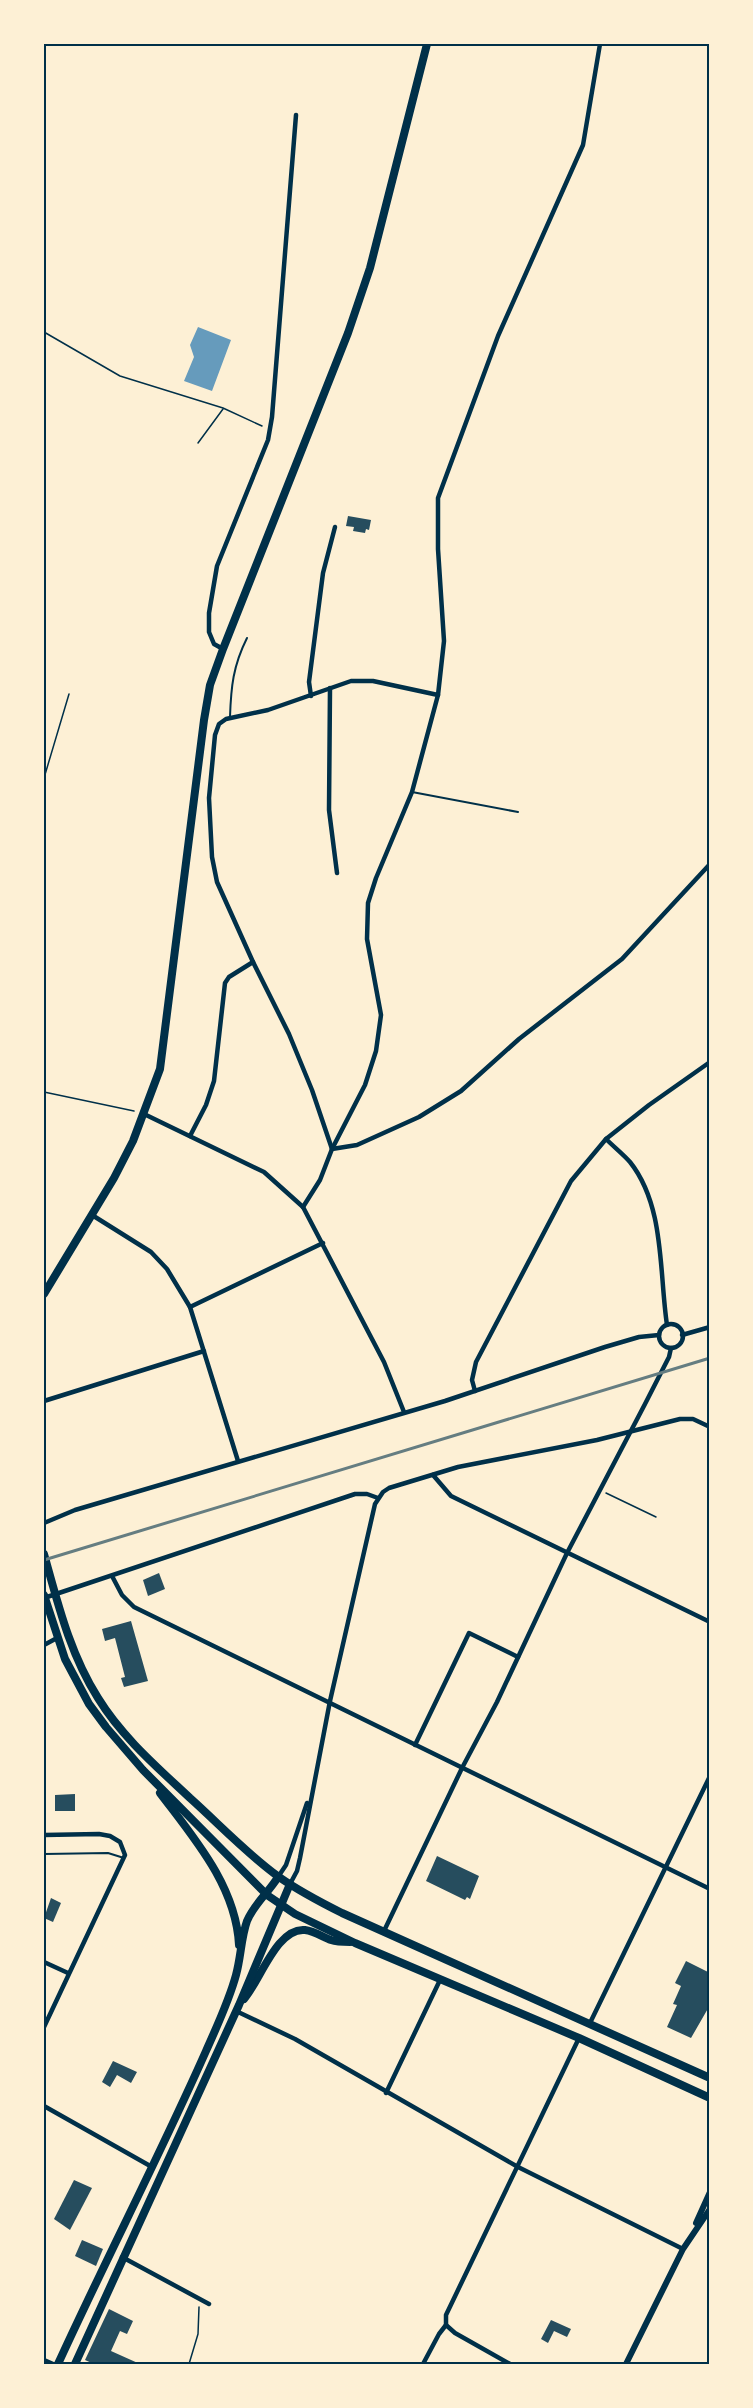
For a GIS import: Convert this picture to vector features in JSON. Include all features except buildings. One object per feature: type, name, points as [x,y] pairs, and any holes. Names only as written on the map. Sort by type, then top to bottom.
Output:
[{"type":"main road","points":[[44,1292],[92,1215],[133,1141],[160,1069],[210,684],[348,333],[366,279],[427,44]]},
{"type":"main road","points":[[44,1554],[77,1659],[113,1721],[150,1760],[279,1877],[309,1897],[383,1932],[710,2078]]},
{"type":"main road","points":[[44,1597],[65,1659],[89,1704],[106,1727],[143,1770],[267,1894],[281,1905],[355,1943],[579,2038],[710,2098]]},
{"type":"main road","points":[[143,1770],[202,1850],[222,1882],[235,1918],[240,1958]]},
{"type":"main road","points":[[58,2364],[181,2107],[227,2002],[240,1958],[247,1921],[254,1908],[279,1877]]},
{"type":"main road","points":[[75,2364],[237,2008],[290,1884]]},
{"type":"main road","points":[[237,2008],[255,1987],[275,1947],[290,1934],[302,1929],[334,1941],[355,1943]]},
{"type":"street","points":[[303,1207],[320,1180],[332,1149],[365,1085],[376,1051],[381,1016],[367,939],[368,903],[412,792],[438,695],[444,641],[438,549],[438,498],[498,336],[584,145],[600,44]]},
{"type":"street","points":[[223,649],[214,644],[209,632],[211,593],[217,566],[268,440],[270,429],[296,116]]},
{"type":"street","points":[[311,696],[309,682],[323,573],[335,527]]},
{"type":"street","points":[[332,1149],[312,1089],[289,1034],[217,882],[212,857],[209,798],[215,735],[219,724],[230,717],[268,710],[351,681],[373,681],[438,695]]},
{"type":"street","points":[[330,688],[329,810],[337,873]]},
{"type":"street","points":[[332,1149],[357,1145],[419,1117],[461,1091],[519,1039],[622,959],[710,864]]},
{"type":"street","points":[[190,1136],[206,1105],[214,1081],[225,983],[229,976],[253,962]]},
{"type":"street","points":[[475,1391],[472,1380],[476,1362],[571,1181],[606,1139],[649,1105],[709,1063]]},
{"type":"street","points":[[144,1114],[264,1172],[303,1207],[384,1362],[404,1412]]},
{"type":"street","points":[[606,1139],[630,1162],[643,1184],[652,1208],[658,1239],[667,1325]]},
{"type":"street","points":[[92,1215],[151,1252],[167,1269],[189,1307],[238,1461]]},
{"type":"street","points":[[189,1307],[323,1243]]},
{"type":"street","points":[[383,1932],[567,1553],[669,1357],[671,1348],[681,1342],[682,1335],[677,1326],[667,1325],[661,1329],[659,1335],[661,1342],[671,1348]]},
{"type":"street","points":[[682,1335],[710,1327]]},
{"type":"street","points":[[44,1522],[75,1510],[475,1391],[605,1347],[639,1337],[659,1335]]},
{"type":"street","points":[[44,1401],[204,1351]]},
{"type":"street","points":[[290,1884],[298,1864],[330,1701],[378,1498],[389,1488],[458,1467],[630,1433],[686,1418],[710,1426]]},
{"type":"street","points":[[433,1475],[451,1496],[710,1622]]},
{"type":"street","points":[[44,1597],[56,1595],[356,1494],[367,1494],[378,1498]]},
{"type":"street","points":[[112,1576],[122,1595],[134,1607],[710,1889]]},
{"type":"street","points":[[415,1745],[469,1633],[518,1657]]},
{"type":"street","points":[[44,1645],[57,1638]]},
{"type":"street","points":[[590,2023],[710,1776]]},
{"type":"street","points":[[279,1877],[314,1783]]},
{"type":"street","points":[[44,1834],[110,1836],[120,1842],[125,1851],[124,1858],[44,2027]]},
{"type":"street","points":[[44,1962],[68,1973]]},
{"type":"street","points":[[386,2092],[440,1980]]},
{"type":"street","points":[[237,2008],[518,2167],[683,2249]]},
{"type":"street","points":[[423,2364],[446,2325],[446,2315],[579,2038]]},
{"type":"street","points":[[44,2106],[152,2167]]},
{"type":"street","points":[[693,2232],[710,2192]]},
{"type":"street","points":[[626,2364],[683,2249],[710,2209]]},
{"type":"street","points":[[122,2257],[209,2304]]},
{"type":"street","points":[[446,2325],[455,2333],[510,2364]]},
{"type":"street","points":[[44,2360],[53,2364]]},
{"type":"lane","points":[[230,717],[235,663],[247,638]]},
{"type":"lane","points":[[412,792],[518,812]]},
{"type":"lane","points":[[44,1854],[108,1853],[124,1858]]},
{"type":"path","points":[[44,332],[120,376],[223,408],[270,429]]},
{"type":"path","points":[[198,443],[223,408]]},
{"type":"path","points":[[44,778],[69,694]]},
{"type":"path","points":[[44,1092],[144,1114]]},
{"type":"path","points":[[600,1490],[656,1518]]},
{"type":"path","points":[[189,2364],[198,2334],[198,2298]]},
{"type":"water","points":[[198,327],[231,340],[212,391],[184,381],[194,357],[190,345]]},
{"type":"railway","points":[[44,1560],[710,1358]]}]
